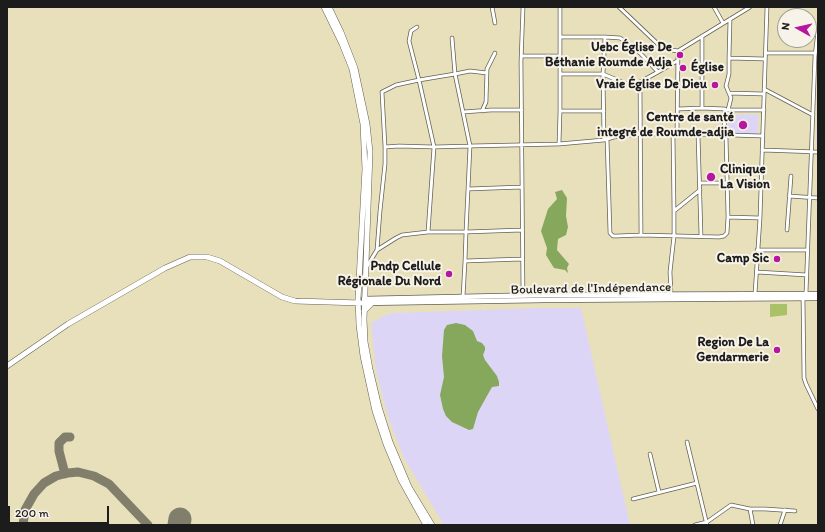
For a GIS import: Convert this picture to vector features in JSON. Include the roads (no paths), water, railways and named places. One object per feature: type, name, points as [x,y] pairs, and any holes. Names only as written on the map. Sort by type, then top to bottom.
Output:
[{"type":"main road","points":[[324,7],[352,69],[363,124],[365,169],[361,301],[364,311],[365,342],[370,369],[379,407],[390,442],[409,487],[432,525]]},
{"type":"main road","points":[[329,7],[356,68],[367,124],[370,152],[365,270],[359,325],[363,356],[377,417],[386,444],[401,480],[426,525]]},
{"type":"main road","points":[[7,366],[73,321],[165,268],[190,257],[207,257],[220,261],[282,297],[295,301],[344,302],[353,299],[361,301]]},
{"type":"main road","name":"Boulevard de l'Indépendance","points":[[361,301],[463,297],[671,294],[755,294],[818,298]]},
{"type":"main road","name":"Boulevard de l'Indépendance","points":[[361,301],[372,303],[805,296],[818,294]]},
{"type":"main road","points":[[364,311],[372,303]]},
{"type":"street","points":[[492,7],[495,24]]},
{"type":"street","points":[[523,7],[523,296]]},
{"type":"street","points":[[559,144],[560,7]]},
{"type":"street","points":[[619,7],[661,47],[664,49],[678,51],[750,7]]},
{"type":"street","points":[[714,7],[723,23]]},
{"type":"street","points":[[755,294],[760,218],[767,7]]},
{"type":"street","points":[[605,37],[603,74],[610,233],[613,236],[724,236],[727,233],[728,217],[725,135],[727,110],[731,98],[726,86],[729,74],[730,19]]},
{"type":"street","points":[[417,27],[411,31],[409,41],[434,147],[428,232]]},
{"type":"street","points":[[818,31],[815,53],[805,296],[804,378],[816,401],[818,409]]},
{"type":"street","points":[[702,36],[702,108]]},
{"type":"street","points":[[560,37],[620,38],[640,53],[658,72]]},
{"type":"street","points":[[452,38],[455,74],[470,146],[463,297]]},
{"type":"street","points":[[677,134],[678,51]]},
{"type":"street","points":[[482,111],[486,102],[487,73],[489,64],[495,53]]},
{"type":"street","points":[[766,53],[815,53]]},
{"type":"street","points":[[522,56],[560,56]]},
{"type":"street","points":[[729,58],[765,59]]},
{"type":"street","points":[[560,74],[603,74],[629,85],[640,82],[677,61]]},
{"type":"street","points":[[365,270],[377,250],[385,164],[382,92],[396,85],[419,80],[470,71],[487,73]]},
{"type":"street","points":[[640,82],[639,134],[641,235]]},
{"type":"street","points":[[764,89],[813,115]]},
{"type":"street","points":[[730,93],[764,94]]},
{"type":"street","points":[[678,109],[702,108],[764,110]]},
{"type":"street","points":[[463,112],[522,110]]},
{"type":"street","points":[[560,111],[604,111]]},
{"type":"street","points":[[385,147],[559,144],[639,134],[763,136]]},
{"type":"street","points":[[671,294],[670,272],[674,236],[673,134]]},
{"type":"street","points":[[698,134],[701,236]]},
{"type":"street","points":[[762,150],[818,152]]},
{"type":"street","points":[[788,230],[791,176]]},
{"type":"street","points":[[700,183],[727,183]]},
{"type":"street","points":[[468,189],[522,187]]},
{"type":"street","points":[[674,211],[700,190]]},
{"type":"street","points":[[790,196],[818,198]]},
{"type":"street","points":[[728,217],[760,218]]},
{"type":"street","points":[[377,250],[402,235],[428,232],[522,230]]},
{"type":"street","points":[[757,250],[807,250]]},
{"type":"street","points":[[465,261],[522,259]]},
{"type":"street","points":[[758,272],[807,275]]},
{"type":"street","points":[[687,442],[707,523]]},
{"type":"street","points":[[650,454],[659,492]]},
{"type":"street","points":[[633,499],[697,484]]},
{"type":"street","points":[[696,525],[707,523],[731,505],[750,509],[765,508],[795,512]]},
{"type":"street","points":[[750,509],[752,525]]},
{"type":"street","points":[[780,525],[785,510]]},
{"type":"place","name":"Uebc Église De Béthanie Roumde Adja","points":[[680,55]]},
{"type":"place","name":"Église","points":[[683,68]]},
{"type":"place","name":"Vraie Église De Dieu","points":[[715,85]]},
{"type":"place","name":"Centre de santé integré de Roumde-adjia","points":[[743,125]]},
{"type":"place","name":"Clinique La Vision","points":[[711,177]]},
{"type":"place","name":"Camp Sic","points":[[777,259]]},
{"type":"place","name":"Pndp Cellule Régionale Du Nord","points":[[449,274]]},
{"type":"place","name":"Region De La Gendarmerie","points":[[777,350]]}]
